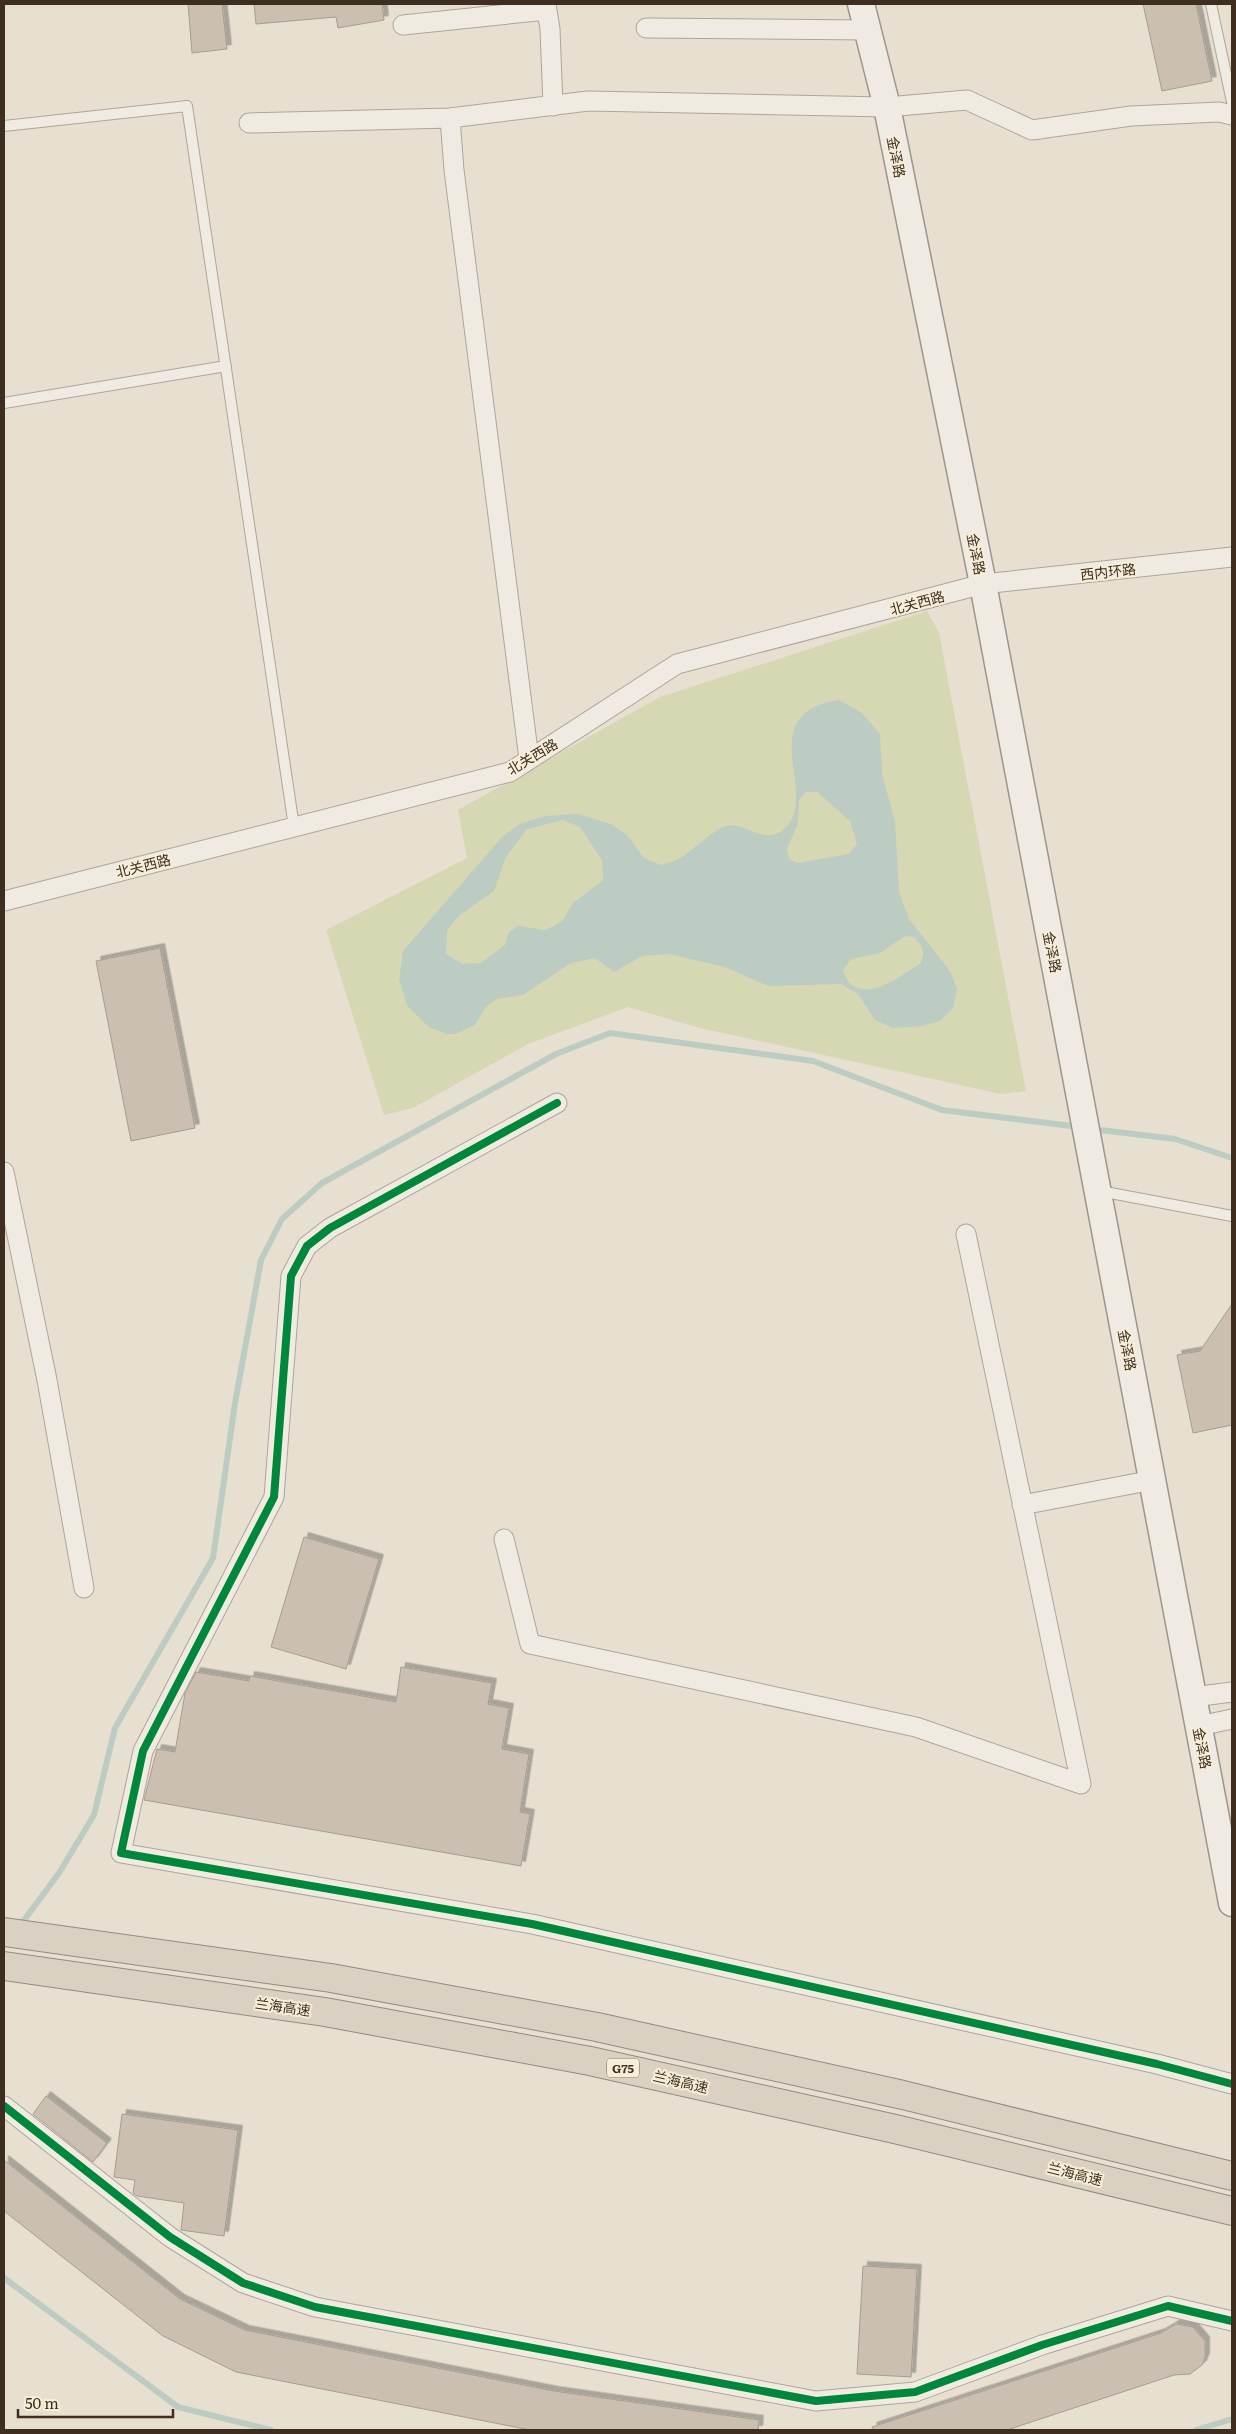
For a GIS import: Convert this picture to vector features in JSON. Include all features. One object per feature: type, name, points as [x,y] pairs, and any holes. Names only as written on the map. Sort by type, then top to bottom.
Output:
[{"type":"highway","points":[[4,1932],[331,1978],[597,2027],[903,2095],[1232,2176]]},
{"type":"highway","name":"兰海高速","points":[[5,1966],[325,2012],[590,2061],[896,2129],[1232,2211]]},
{"type":"main road","name":"金泽路","points":[[861,4],[887,106],[983,584],[1232,1903]]},
{"type":"street","points":[[402,26],[546,7],[550,29],[553,106]]},
{"type":"street","points":[[646,28],[868,30]]},
{"type":"street","points":[[249,123],[450,118],[588,101],[887,106],[967,100],[1032,130],[1131,116],[1219,112],[1232,115]]},
{"type":"street","points":[[450,118],[454,170],[529,759]]},
{"type":"street","name":"西内环路","points":[[983,584],[1232,558]]},
{"type":"street","name":"北关西路","points":[[4,901],[510,772],[677,664],[983,584]]},
{"type":"street","points":[[557,1103],[330,1228],[307,1246],[291,1276],[274,1497],[143,1751],[120,1853],[532,1924],[1157,2064],[1232,2084]]},
{"type":"street","points":[[4,1172],[47,1380],[84,1588]]},
{"type":"street","points":[[504,1540],[530,1644],[916,1727],[1081,1784],[966,1234]]},
{"type":"street","points":[[1022,1504],[1153,1480]]},
{"type":"street","points":[[1193,1697],[1232,1692]]},
{"type":"street","points":[[1199,1726],[1232,1719]]},
{"type":"street","points":[[4,2106],[170,2237],[243,2283],[314,2307],[816,2401],[914,2392],[1042,2345],[1168,2306],[1232,2322]]},
{"type":"lane","points":[[1212,4],[1232,102]]},
{"type":"lane","points":[[4,126],[187,106],[294,827]]},
{"type":"lane","points":[[4,404],[226,366]]},
{"type":"lane","points":[[1098,1191],[1232,1216]]},
{"type":"green space","points":[[927,611],[939,633],[1026,1091],[1001,1094],[700,1028],[628,1007],[528,1044],[413,1108],[384,1115],[326,930],[467,858],[458,810],[660,697]]},
{"type":"shaded area","points":[[839,700],[862,713],[880,734],[882,774],[895,821],[899,892],[909,919],[950,971],[957,989],[953,1008],[940,1021],[922,1026],[893,1028],[875,1020],[858,994],[841,984],[768,986],[725,967],[669,954],[642,956],[614,972],[595,958],[571,963],[523,995],[496,999],[486,1007],[475,1025],[456,1034],[447,1034],[429,1027],[408,1007],[399,980],[403,951],[503,836],[520,824],[545,816],[578,814],[611,824],[627,835],[644,858],[661,865],[672,862],[687,854],[713,833],[726,826],[739,826],[766,835],[779,833],[785,828],[794,814],[796,796],[792,738],[798,721],[813,708]],"holes":[[[806,792],[817,792],[850,821],[857,844],[849,854],[797,863],[789,859],[787,849],[798,823],[799,800]],[[563,820],[580,827],[602,860],[603,880],[572,904],[563,920],[554,926],[545,930],[518,926],[509,932],[505,945],[481,963],[462,964],[446,954],[447,930],[460,915],[494,891],[506,857],[527,829]],[[905,936],[914,937],[921,947],[923,956],[920,964],[882,986],[866,989],[852,985],[843,970],[851,959],[880,953]]]},
{"type":"building","points":[[188,4],[222,4],[227,49],[192,53]]},
{"type":"building","points":[[254,4],[382,4],[384,20],[338,28],[336,17],[256,24]]},
{"type":"building","points":[[1143,4],[1196,4],[1212,81],[1162,91]]},
{"type":"building","points":[[160,948],[195,1128],[131,1141],[96,961]]},
{"type":"building","points":[[1232,1304],[1232,1425],[1193,1433],[1177,1355],[1200,1351]]},
{"type":"building","points":[[304,1537],[379,1559],[346,1669],[271,1647]]},
{"type":"building","points":[[401,1667],[492,1683],[488,1704],[509,1708],[502,1749],[529,1754],[520,1812],[530,1814],[521,1866],[144,1800],[157,1749],[175,1752],[185,1693],[196,1672],[249,1681],[250,1676],[396,1702]]},
{"type":"building","points":[[46,2096],[107,2143],[93,2162],[33,2114]]},
{"type":"building","points":[[122,2114],[238,2130],[224,2236],[181,2230],[184,2203],[137,2196],[133,2193],[135,2180],[114,2177]]},
{"type":"building","points":[[4,2160],[180,2299],[245,2330],[554,2391],[759,2420],[758,2430],[530,2430],[236,2372],[163,2336],[4,2211]]},
{"type":"building","points":[[863,2266],[917,2269],[911,2377],[857,2374]]},
{"type":"building","points":[[1176,2324],[1193,2327],[1205,2341],[1205,2357],[1202,2365],[1190,2374],[1174,2375],[1007,2430],[873,2430],[872,2427],[1161,2333]]},
{"type":"waterway","points":[[19,1927],[59,1873],[94,1815],[115,1728],[213,1558],[235,1403],[261,1260],[282,1219],[322,1183],[556,1054],[610,1033],[813,1061],[942,1110],[1080,1127]]},
{"type":"waterway","points":[[1092,1129],[1175,1139],[1232,1158]]},
{"type":"waterway","points":[[4,2278],[178,2407],[271,2430]]},
{"type":"waterway","points":[[1196,2430],[1232,2419]]},
{"type":"cycle path","points":[[557,1103],[330,1228],[307,1246],[291,1276],[274,1497],[143,1751],[121,1853],[532,1924],[1157,2064],[1232,2084]]},
{"type":"cycle path","points":[[4,2106],[170,2237],[243,2283],[315,2307],[816,2401],[915,2392],[1042,2345],[1168,2306],[1232,2321]]}]
